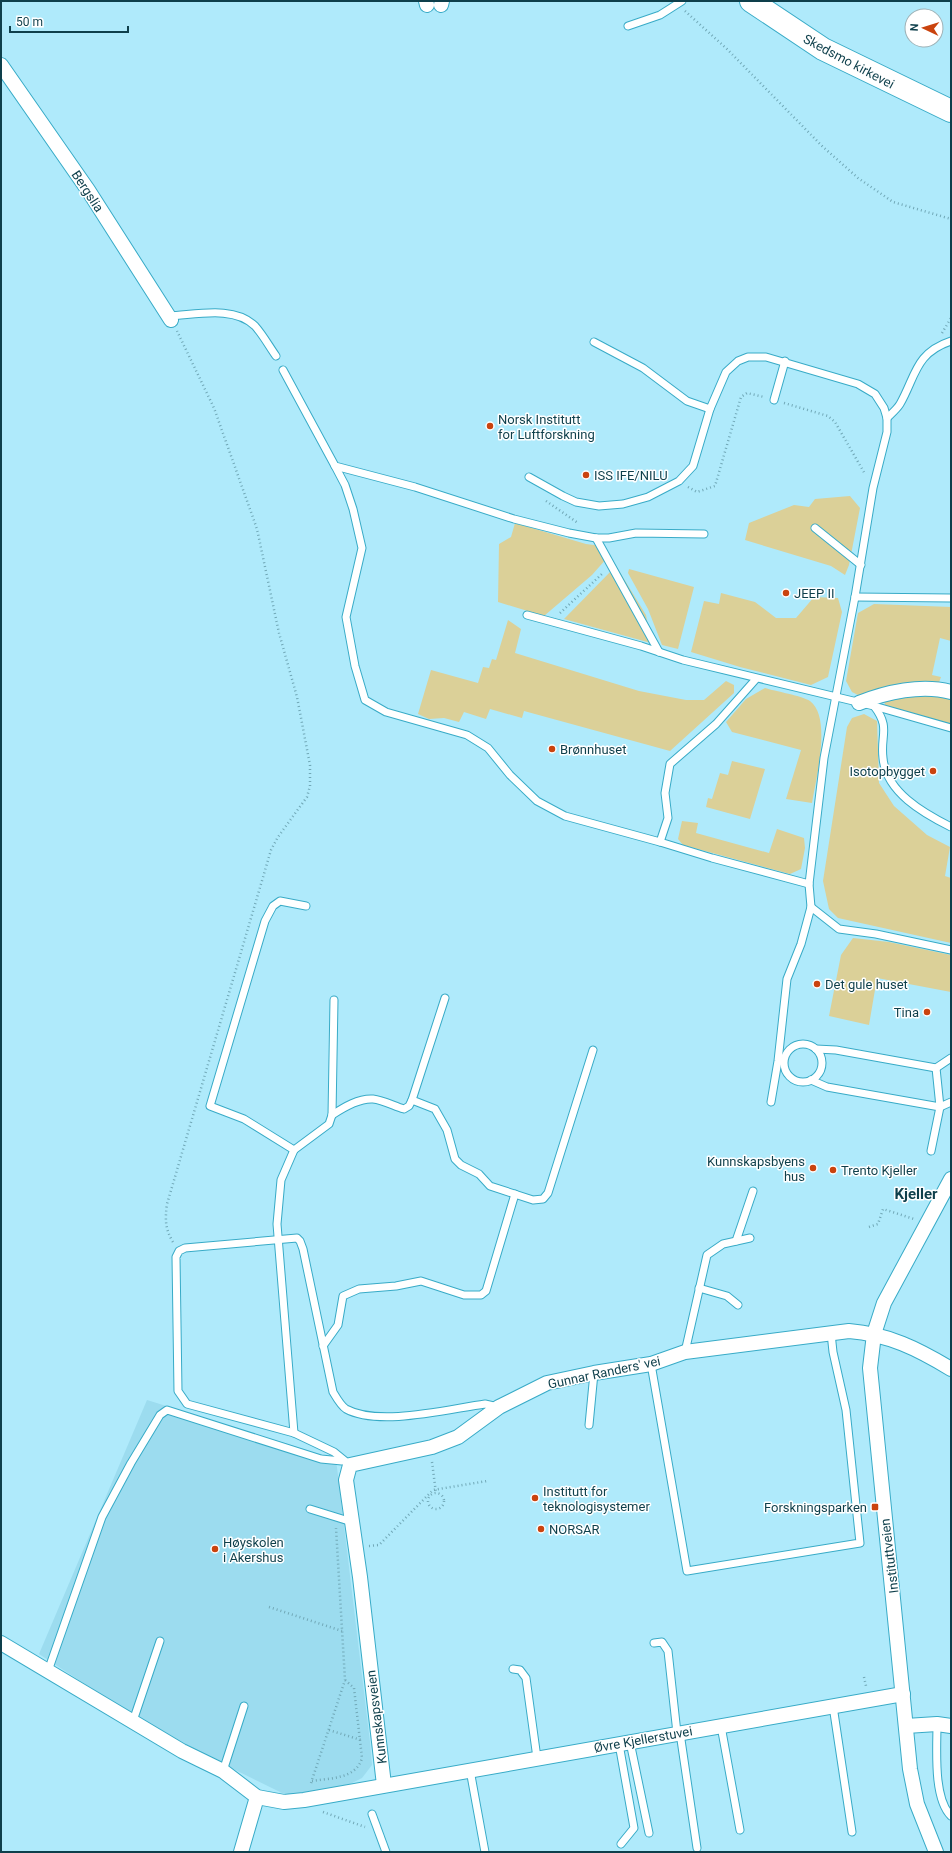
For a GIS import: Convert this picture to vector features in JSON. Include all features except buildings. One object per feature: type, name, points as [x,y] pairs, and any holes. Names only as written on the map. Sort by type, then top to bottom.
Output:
[{"type":"highway","name":"Skedsmo kirkevei","points":[[751,1],[802,36],[837,57],[951,111]]},
{"type":"street","name":"Bergslia","points":[[1,64],[88,190],[170,318]]},
{"type":"street","points":[[859,703],[897,692],[920,689],[951,692]]},
{"type":"street","name":"Instituttveien","points":[[936,1852],[917,1804],[912,1779],[870,1368],[874,1334],[879,1316],[891,1289],[951,1180]]},
{"type":"street","name":"Gunnar Randers' vei","points":[[346,1463],[430,1447],[458,1437],[499,1407],[546,1383],[594,1373],[651,1364],[685,1352],[849,1331],[874,1334],[912,1347],[951,1369]]},
{"type":"street","name":"Kunnskapsveien","points":[[346,1463],[346,1480],[356,1548],[384,1785]]},
{"type":"street","points":[[1,1643],[188,1754],[223,1771],[257,1798],[284,1802],[304,1800],[384,1785]]},
{"type":"street","name":"Øvre Kjellerstuvei","points":[[384,1785],[903,1694]]},
{"type":"street","points":[[906,1726],[937,1724],[951,1726]]},
{"type":"street","points":[[241,1852],[257,1798]]},
{"type":"lane","points":[[628,26],[660,15],[679,3]]},
{"type":"lane","points":[[170,318],[226,313],[236,315],[254,325],[276,356]]},
{"type":"lane","points":[[887,418],[899,405],[913,374],[924,358],[938,346],[951,341]]},
{"type":"lane","points":[[594,342],[643,368],[687,401],[710,409]]},
{"type":"lane","points":[[529,477],[576,502],[599,506],[623,504],[642,499],[679,481],[693,466],[710,409],[726,372],[738,361],[755,356],[766,356],[858,384],[875,394],[880,400],[887,418],[887,432],[873,488],[855,597],[824,758],[809,884],[811,908],[801,944],[787,979],[781,1061],[771,1102]]},
{"type":"lane","points":[[774,400],[784,361]]},
{"type":"lane","points":[[283,370],[345,485],[353,509],[362,548],[346,617],[355,666],[365,700],[386,712],[467,736],[488,748],[510,775],[537,801],[565,816],[809,884]]},
{"type":"lane","points":[[335,466],[415,487],[514,519],[596,538],[636,534],[704,534]]},
{"type":"lane","points":[[815,528],[860,565]]},
{"type":"lane","points":[[596,538],[659,652]]},
{"type":"lane","points":[[855,597],[951,598]]},
{"type":"lane","points":[[527,615],[756,679],[835,696],[951,728]]},
{"type":"lane","points":[[660,842],[668,818],[665,793],[670,764],[716,724],[756,679]]},
{"type":"lane","points":[[874,706],[881,716],[885,732],[882,758],[890,783],[930,816],[951,827]]},
{"type":"lane","points":[[294,1150],[244,1119],[210,1106],[265,921],[273,906],[280,901],[306,906]]},
{"type":"lane","points":[[811,908],[839,929],[876,934],[951,950]]},
{"type":"lane","points":[[332,1114],[344,1107],[364,1101],[374,1100],[404,1109],[409,1106],[445,998]]},
{"type":"lane","points":[[294,1433],[277,1224],[281,1180],[294,1150],[329,1124],[332,1114],[334,1000]]},
{"type":"lane","points":[[781,1061],[787,1052],[795,1045],[807,1044],[816,1049],[836,1050],[936,1068],[951,1058]]},
{"type":"lane","points":[[811,1080],[819,1072],[821,1064],[821,1058],[816,1049]]},
{"type":"lane","points":[[412,1100],[435,1109],[447,1130],[455,1159],[461,1165],[479,1174],[490,1186],[533,1200],[543,1199],[548,1193],[594,1050]]},
{"type":"lane","points":[[781,1061],[792,1078],[798,1081],[811,1080],[827,1087],[940,1107],[951,1102]]},
{"type":"lane","points":[[931,1151],[940,1107],[936,1068]]},
{"type":"lane","points":[[736,1241],[753,1191]]},
{"type":"lane","points":[[323,1346],[338,1325],[344,1296],[359,1289],[396,1286],[421,1281],[464,1295],[481,1295],[486,1291],[515,1194]]},
{"type":"lane","points":[[346,1463],[334,1452],[294,1433],[187,1404],[183,1399],[178,1391],[176,1257],[179,1250],[185,1248],[278,1240],[290,1237],[297,1238],[300,1241],[333,1392],[345,1408],[362,1414],[387,1418],[485,1404],[499,1407]]},
{"type":"lane","points":[[685,1352],[707,1254],[723,1244],[750,1238]]},
{"type":"lane","points":[[699,1288],[727,1296],[738,1305]]},
{"type":"lane","points":[[651,1364],[687,1571],[860,1543],[846,1410],[833,1352],[831,1333]]},
{"type":"lane","points":[[589,1425],[594,1373]]},
{"type":"lane","points":[[48,1671],[81,1573],[102,1517],[130,1463],[160,1415],[167,1410],[320,1458],[346,1463]]},
{"type":"lane","points":[[310,1509],[335,1518],[352,1522]]},
{"type":"lane","points":[[133,1721],[160,1641]]},
{"type":"lane","points":[[654,1643],[662,1642],[668,1651],[697,1848]]},
{"type":"lane","points":[[513,1669],[520,1670],[526,1678],[537,1758]]},
{"type":"lane","points":[[223,1771],[244,1706]]},
{"type":"lane","points":[[833,1706],[852,1832]]},
{"type":"lane","points":[[937,1724],[938,1783],[946,1812],[951,1816]]},
{"type":"lane","points":[[721,1726],[740,1830]]},
{"type":"lane","points":[[624,1743],[650,1833]]},
{"type":"lane","points":[[621,1844],[634,1828],[624,1743]]},
{"type":"lane","points":[[470,1770],[484,1852]]},
{"type":"lane","points":[[372,1814],[386,1852]]},
{"type":"path","points":[[679,3],[822,146],[858,178],[893,202],[951,218]]},
{"type":"path","points":[[170,318],[214,408],[257,529],[279,633],[297,697],[310,765],[310,786],[307,797],[271,850],[167,1204],[165,1220],[167,1231],[179,1250]]},
{"type":"path","points":[[679,481],[697,492],[715,486],[741,397],[747,393],[828,416],[835,422],[873,488]]},
{"type":"path","points":[[551,622],[611,565]]},
{"type":"path","points":[[869,1227],[878,1224],[883,1209],[916,1220]]},
{"type":"path","points":[[430,1447],[436,1494]]},
{"type":"path","points":[[356,1548],[379,1545],[435,1490],[487,1481]]},
{"type":"path","points":[[436,1494],[442,1496],[444,1501],[443,1506],[436,1510],[431,1508],[428,1501],[430,1496],[436,1494]]},
{"type":"path","points":[[304,1800],[312,1781],[345,1680],[335,1518]]},
{"type":"path","points":[[269,1607],[342,1631]]},
{"type":"path","points":[[864,1677],[867,1690]]},
{"type":"path","points":[[312,1781],[349,1775],[360,1765],[362,1758],[361,1740],[354,1688],[345,1680]]},
{"type":"path","points":[[329,1730],[361,1740]]},
{"type":"path","points":[[320,1811],[379,1833]]},
{"type":"shaded area","points":[[850,496],[860,508],[849,565],[845,575],[831,566],[745,540],[749,523],[794,505],[809,507],[815,499]]},
{"type":"shaded area","points":[[515,523],[586,544],[601,546],[607,558],[592,575],[544,616],[498,602],[499,544],[511,537]]},
{"type":"shaded area","points":[[616,566],[646,615],[651,643],[564,619]]},
{"type":"shaded area","points":[[629,569],[694,587],[678,649],[662,645],[648,609],[628,573]]},
{"type":"shaded area","points":[[721,593],[755,602],[776,618],[796,618],[814,597],[838,598],[842,612],[828,677],[811,685],[740,667],[691,652],[704,601],[719,604]]},
{"type":"shaded area","points":[[874,604],[951,607],[951,641],[940,638],[932,675],[941,677],[938,685],[860,696],[852,692],[846,681],[858,613]]},
{"type":"shaded area","points":[[508,620],[521,629],[515,653],[639,691],[686,700],[704,700],[726,681],[734,685],[734,693],[670,751],[524,711],[522,718],[490,709],[486,719],[464,712],[459,722],[444,718],[429,719],[418,714],[431,670],[478,683],[483,667],[489,668],[492,659],[496,660]]},
{"type":"shaded area","points":[[765,688],[806,699],[810,701],[817,709],[820,720],[821,749],[812,803],[786,799],[801,750],[732,732],[726,722],[746,699]]},
{"type":"shaded area","points":[[951,692],[951,728],[887,710],[882,696]]},
{"type":"shaded area","points":[[864,714],[877,721],[879,783],[894,806],[927,835],[950,847],[945,876],[951,878],[951,943],[838,918],[829,909],[823,881],[847,727],[852,718]]},
{"type":"shaded area","points":[[732,761],[765,769],[750,819],[706,807],[708,798],[712,799],[720,773],[728,775]]},
{"type":"shaded area","points":[[682,821],[698,823],[696,833],[769,853],[777,829],[804,838],[805,848],[801,869],[790,874],[683,845],[678,839]]},
{"type":"shaded area","points":[[853,938],[889,942],[951,955],[951,992],[877,978],[869,1025],[829,1016],[841,955]]},
{"type":"shaded area","name":"Høyskolen i Akershus","points":[[147,1400],[336,1459],[372,1765],[362,1778],[350,1784],[295,1795],[282,1793],[213,1759],[120,1707],[39,1654]]},
{"type":"place","name":"Norsk Institutt for Luftforskning","points":[[490,426]]},
{"type":"place","name":"ISS IFE/NILU","points":[[586,475]]},
{"type":"place","name":"JEEP II","points":[[786,593]]},
{"type":"place","name":"Brønnhuset","points":[[552,749]]},
{"type":"place","name":"Isotopbygget","points":[[933,771]]},
{"type":"place","name":"Det gule huset","points":[[817,984]]},
{"type":"place","name":"Tina","points":[[927,1012]]},
{"type":"place","name":"Kunnskapsbyens hus","points":[[813,1168]]},
{"type":"place","name":"Trento Kjeller","points":[[833,1170]]},
{"type":"place","name":"Institutt for teknologisystemer","points":[[535,1498]]},
{"type":"place","name":"Forskningsparken","points":[[875,1507]]},
{"type":"place","name":"NORSAR","points":[[541,1529]]},
{"type":"place","name":"Høyskolen i Akershus","points":[[215,1549]]},
{"type":"district","name":"Kjeller","points":[[916,1194]]}]
